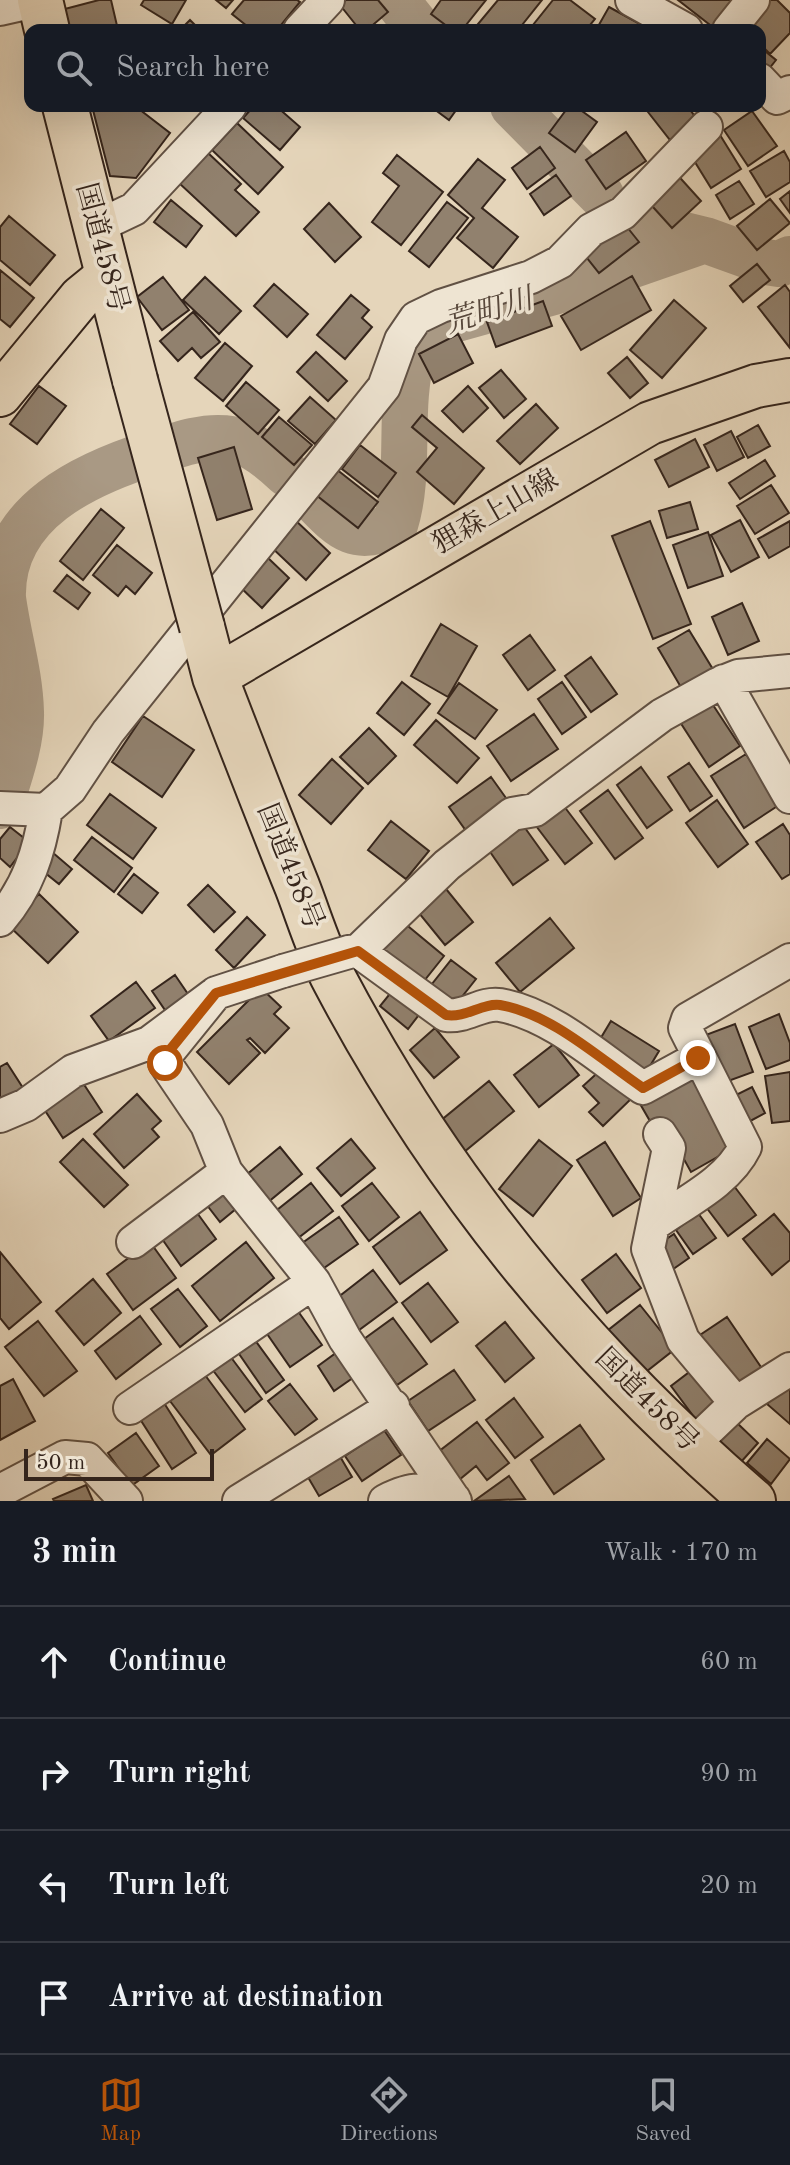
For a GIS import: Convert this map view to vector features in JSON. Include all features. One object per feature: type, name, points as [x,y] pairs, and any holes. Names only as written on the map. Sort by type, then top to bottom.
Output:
[{"type":"highway","points":[[40,0],[46,24]]},
{"type":"highway","name":"国道458号","points":[[66,112],[94,228],[215,677],[333,979],[385,1068],[488,1224],[582,1337],[690,1447],[753,1501]]},
{"type":"main road","points":[[0,395],[81,297],[108,275]]},
{"type":"main road","name":"狸森上山線","points":[[215,677],[650,423],[730,394],[790,380]]},
{"type":"street","points":[[0,9],[40,0]]},
{"type":"street","points":[[306,24],[328,0]]},
{"type":"street","points":[[632,0],[675,24]]},
{"type":"street","points":[[734,24],[753,0]]},
{"type":"street","points":[[766,86],[777,98],[790,92]]},
{"type":"street","points":[[94,228],[134,209],[224,112]]},
{"type":"street","points":[[0,920],[21,895],[40,849],[25,809],[70,789],[108,732],[384,387],[401,340],[416,318],[441,306],[531,277],[560,262],[591,230],[623,213],[706,127]]},
{"type":"street","points":[[0,1116],[26,1105],[73,1071],[149,1043],[216,993],[354,951],[426,883],[512,814],[535,810],[662,715],[738,676],[790,671]]},
{"type":"street","points":[[724,681],[790,797]]},
{"type":"street","points":[[354,951],[446,1015],[460,1017],[496,1004],[538,1017],[643,1088],[698,1058]]},
{"type":"street","points":[[654,1224],[723,1176],[745,1147],[698,1058],[685,1028],[688,1019],[790,960]]},
{"type":"street","points":[[216,993],[165,1056],[165,1063],[207,1125],[226,1172],[314,1282],[345,1339],[454,1500]]},
{"type":"street","points":[[660,1134],[669,1148],[648,1249],[683,1340],[736,1403]]},
{"type":"street","points":[[133,1242],[226,1172]]},
{"type":"street","points":[[130,1408],[314,1282]]},
{"type":"street","points":[[690,1447],[736,1403],[790,1369]]},
{"type":"street","points":[[239,1501],[393,1406]]},
{"type":"street","points":[[0,1491],[65,1457],[87,1459],[126,1501]]},
{"type":"street","points":[[385,1501],[408,1489],[423,1489],[454,1500]]},
{"type":"building","points":[[111,0],[117,24],[64,24],[61,10]]},
{"type":"building","points":[[144,0],[186,0],[172,24],[141,5]]},
{"type":"building","points":[[216,0],[233,0],[226,8]]},
{"type":"building","points":[[244,0],[300,2],[282,24],[244,24],[232,14]]},
{"type":"building","points":[[346,0],[378,0],[388,12],[374,24],[355,24],[340,5]]},
{"type":"building","points":[[441,0],[486,0],[467,24],[444,24],[431,14]]},
{"type":"building","points":[[498,0],[542,0],[523,24],[478,24]]},
{"type":"building","points":[[553,0],[570,0],[595,19],[591,24],[534,24]]},
{"type":"building","points":[[678,0],[735,0],[717,24],[709,24]]},
{"type":"building","points":[[769,0],[777,0],[790,13],[790,33],[770,54],[766,50],[766,24],[746,24]]},
{"type":"building","points":[[609,7],[640,24],[599,24]]},
{"type":"building","points":[[766,52],[776,60],[766,72]]},
{"type":"building","points":[[94,112],[143,112],[170,133],[136,178],[110,176]]},
{"type":"building","points":[[248,112],[283,112],[300,127],[280,150],[243,118]]},
{"type":"building","points":[[438,112],[455,112],[449,120]]},
{"type":"building","points":[[565,112],[583,112],[597,122],[575,152],[549,133]]},
{"type":"building","points":[[648,112],[692,112],[697,119],[670,140]]},
{"type":"building","points":[[753,112],[777,146],[748,166],[724,130]]},
{"type":"building","points":[[237,123],[283,167],[258,194],[212,150]]},
{"type":"building","points":[[626,132],[646,161],[606,189],[586,160]]},
{"type":"building","points":[[720,135],[741,169],[711,188],[690,154]]},
{"type":"building","points":[[540,147],[555,168],[527,189],[512,168]]},
{"type":"building","points":[[784,151],[790,162],[790,182],[766,197],[750,171]]},
{"type":"building","points":[[207,152],[241,184],[235,190],[259,212],[236,236],[179,183]]},
{"type":"building","points":[[397,155],[443,192],[401,245],[372,222],[399,186],[383,173]]},
{"type":"building","points":[[478,159],[505,180],[482,208],[518,237],[493,268],[457,238],[474,218],[448,195]]},
{"type":"building","points":[[673,170],[701,201],[672,228],[643,196]]},
{"type":"building","points":[[556,175],[571,196],[544,215],[530,194]]},
{"type":"building","points":[[739,181],[754,204],[730,219],[716,195]]},
{"type":"building","points":[[790,191],[790,213],[780,199]]},
{"type":"building","points":[[770,199],[790,223],[757,250],[737,226]]},
{"type":"building","points":[[171,200],[202,226],[186,247],[154,222]]},
{"type":"building","points":[[447,202],[468,218],[429,267],[409,251]]},
{"type":"building","points":[[329,203],[361,237],[335,262],[304,229]]},
{"type":"building","points":[[9,216],[55,255],[30,285],[0,260],[0,227]]},
{"type":"building","points":[[623,222],[639,242],[599,273],[583,253]]},
{"type":"building","points":[[757,264],[770,280],[743,302],[730,286]]},
{"type":"building","points":[[0,270],[34,298],[10,327],[0,319]]},
{"type":"building","points":[[632,276],[651,310],[581,350],[561,316]]},
{"type":"building","points":[[163,277],[189,310],[162,330],[137,297]]},
{"type":"building","points":[[205,277],[241,311],[219,334],[183,300]]},
{"type":"building","points":[[274,284],[308,314],[287,337],[254,306]]},
{"type":"building","points":[[785,285],[790,292],[790,348],[758,307]]},
{"type":"building","points":[[351,295],[369,310],[362,318],[372,327],[345,359],[317,335]]},
{"type":"building","points":[[674,300],[706,328],[662,378],[630,350]]},
{"type":"building","points":[[543,301],[552,326],[496,347],[487,322]]},
{"type":"building","points":[[193,312],[220,342],[201,358],[192,348],[178,361],[160,341]]},
{"type":"building","points":[[458,334],[473,363],[434,383],[419,354]]},
{"type":"building","points":[[225,343],[252,366],[223,401],[195,378]]},
{"type":"building","points":[[316,352],[347,381],[328,401],[297,372]]},
{"type":"building","points":[[627,357],[648,383],[630,398],[608,373]]},
{"type":"building","points":[[501,370],[526,399],[504,418],[479,388]]},
{"type":"building","points":[[246,382],[279,410],[258,434],[226,406]]},
{"type":"building","points":[[39,386],[66,406],[37,444],[10,424]]},
{"type":"building","points":[[468,386],[488,408],[463,432],[442,411]]},
{"type":"building","points":[[310,397],[336,420],[315,444],[288,421]]},
{"type":"building","points":[[536,404],[558,428],[520,464],[497,441]]},
{"type":"building","points":[[422,415],[484,468],[454,504],[417,472],[437,448],[412,427]]},
{"type":"building","points":[[279,417],[312,445],[294,465],[262,437]]},
{"type":"building","points":[[758,425],[770,446],[748,458],[737,437]]},
{"type":"building","points":[[731,431],[744,457],[717,471],[704,445]]},
{"type":"building","points":[[695,439],[709,467],[669,487],[655,460]]},
{"type":"building","points":[[360,445],[396,473],[378,497],[342,469]]},
{"type":"building","points":[[234,447],[252,509],[217,520],[198,458]]},
{"type":"building","points":[[765,460],[775,476],[740,499],[729,483]]},
{"type":"building","points":[[331,465],[378,502],[358,528],[311,491]]},
{"type":"building","points":[[771,485],[789,513],[755,534],[737,506]]},
{"type":"building","points":[[690,502],[698,529],[667,538],[659,511]]},
{"type":"building","points":[[101,509],[124,528],[83,580],[60,561]]},
{"type":"building","points":[[293,518],[330,553],[306,580],[268,544]]},
{"type":"building","points":[[740,520],[759,557],[731,572],[711,535]]},
{"type":"building","points":[[650,521],[691,624],[653,639],[612,536]]},
{"type":"building","points":[[790,521],[790,546],[769,558],[758,539]]},
{"type":"building","points":[[708,532],[723,576],[688,588],[673,545]]},
{"type":"building","points":[[117,545],[152,573],[135,594],[126,586],[118,596],[93,575]]},
{"type":"building","points":[[266,556],[289,578],[262,608],[238,585]]},
{"type":"building","points":[[67,575],[90,593],[78,609],[54,591]]},
{"type":"building","points":[[742,603],[759,641],[728,655],[712,617]]},
{"type":"building","points":[[441,624],[477,646],[448,697],[411,676]]},
{"type":"building","points":[[689,630],[714,671],[682,689],[658,648]]},
{"type":"building","points":[[530,635],[555,670],[528,690],[503,655]]},
{"type":"building","points":[[591,657],[617,694],[591,712],[565,676]]},
{"type":"building","points":[[402,682],[430,704],[404,735],[377,713]]},
{"type":"building","points":[[562,682],[586,717],[562,734],[538,699]]},
{"type":"building","points":[[459,683],[497,710],[475,739],[438,713]]},
{"type":"building","points":[[711,702],[740,746],[709,767],[680,722]]},
{"type":"building","points":[[534,714],[558,749],[511,781],[487,746]]},
{"type":"building","points":[[143,716],[194,750],[162,797],[112,762]]},
{"type":"building","points":[[436,720],[479,758],[457,783],[414,745]]},
{"type":"building","points":[[369,728],[396,756],[368,784],[340,757]]},
{"type":"building","points":[[746,754],[779,805],[744,828],[711,776]]},
{"type":"building","points":[[332,759],[363,788],[331,824],[299,795]]},
{"type":"building","points":[[689,763],[712,796],[690,811],[668,777]]},
{"type":"building","points":[[641,767],[672,810],[647,828],[617,785]]},
{"type":"building","points":[[491,777],[511,805],[469,835],[449,807]]},
{"type":"building","points":[[608,790],[643,838],[615,859],[580,811]]},
{"type":"building","points":[[110,794],[156,828],[133,859],[87,825]]},
{"type":"building","points":[[717,800],[748,844],[718,867],[686,823]]},
{"type":"building","points":[[560,801],[592,843],[565,864],[533,822]]},
{"type":"building","points":[[391,821],[429,851],[406,879],[368,850]]},
{"type":"building","points":[[520,821],[548,860],[513,885],[486,846]]},
{"type":"building","points":[[783,824],[790,835],[790,874],[782,879],[756,842]]},
{"type":"building","points":[[10,827],[29,842],[10,867],[0,858],[0,839]]},
{"type":"building","points":[[92,837],[132,868],[114,892],[74,860]]},
{"type":"building","points":[[52,852],[72,869],[59,884],[39,868]]},
{"type":"building","points":[[134,874],[158,893],[142,913],[118,894]]},
{"type":"building","points":[[442,884],[473,922],[445,945],[414,907]]},
{"type":"building","points":[[208,885],[235,912],[214,932],[188,905]]},
{"type":"building","points":[[39,894],[78,932],[48,963],[9,926]]},
{"type":"building","points":[[247,917],[265,935],[234,968],[216,950]]},
{"type":"building","points":[[397,917],[444,956],[420,986],[372,947]]},
{"type":"building","points":[[550,918],[574,948],[520,992],[496,963]]},
{"type":"building","points":[[451,960],[476,979],[453,1008],[428,989]]},
{"type":"building","points":[[175,975],[190,997],[167,1013],[152,991]]},
{"type":"building","points":[[136,982],[155,1008],[109,1041],[91,1016]]},
{"type":"building","points":[[397,985],[425,1007],[408,1029],[380,1006]]},
{"type":"building","points":[[261,988],[281,1007],[274,1014],[289,1028],[265,1053],[250,1038],[247,1040],[260,1053],[229,1084],[197,1052]]},
{"type":"building","points":[[779,1014],[790,1043],[790,1060],[766,1069],[749,1027]]},
{"type":"building","points":[[611,1021],[659,1051],[644,1076],[596,1046]]},
{"type":"building","points":[[735,1024],[753,1072],[720,1084],[703,1036]]},
{"type":"building","points":[[435,1028],[459,1057],[434,1078],[410,1050]]},
{"type":"building","points":[[554,1044],[579,1075],[539,1107],[514,1075]]},
{"type":"building","points":[[7,1063],[23,1088],[0,1102],[0,1067]]},
{"type":"building","points":[[604,1067],[633,1097],[603,1126],[589,1112],[599,1103],[583,1086]]},
{"type":"building","points":[[693,1071],[735,1147],[691,1172],[665,1125],[654,1128],[639,1102]]},
{"type":"building","points":[[790,1072],[790,1121],[772,1123],[765,1076]]},
{"type":"building","points":[[489,1081],[514,1111],[464,1152],[439,1122]]},
{"type":"building","points":[[83,1083],[102,1112],[63,1138],[44,1109]]},
{"type":"building","points":[[752,1087],[765,1113],[739,1127],[726,1100]]},
{"type":"building","points":[[137,1094],[161,1121],[152,1129],[159,1137],[124,1168],[94,1134]]},
{"type":"building","points":[[83,1139],[128,1185],[104,1207],[60,1162]]},
{"type":"building","points":[[351,1139],[375,1168],[341,1196],[317,1168]]},
{"type":"building","points":[[539,1140],[572,1166],[533,1216],[499,1189]]},
{"type":"building","points":[[605,1142],[641,1198],[613,1216],[577,1160]]},
{"type":"building","points":[[280,1147],[302,1174],[267,1203],[245,1176]]},
{"type":"building","points":[[311,1183],[333,1211],[293,1242],[272,1214]]},
{"type":"building","points":[[372,1183],[399,1217],[369,1241],[342,1206]]},
{"type":"building","points":[[220,1186],[237,1208],[220,1222],[203,1200]]},
{"type":"building","points":[[734,1186],[756,1215],[728,1236],[706,1207]]},
{"type":"building","points":[[195,1210],[216,1239],[181,1266],[160,1236]]},
{"type":"building","points":[[420,1212],[447,1250],[400,1284],[373,1247]]},
{"type":"building","points":[[698,1213],[716,1238],[693,1254],[676,1230]]},
{"type":"building","points":[[774,1214],[790,1233],[790,1260],[772,1275],[743,1239]]},
{"type":"building","points":[[339,1217],[358,1244],[317,1273],[298,1246]]},
{"type":"building","points":[[674,1234],[689,1258],[669,1272],[653,1248]]},
{"type":"building","points":[[150,1242],[176,1278],[133,1310],[107,1274]]},
{"type":"building","points":[[246,1242],[274,1278],[220,1321],[192,1286]]},
{"type":"building","points":[[0,1252],[41,1302],[9,1329],[0,1318]]},
{"type":"building","points":[[616,1254],[641,1288],[607,1313],[582,1280]]},
{"type":"building","points":[[373,1270],[397,1302],[355,1333],[332,1302]]},
{"type":"building","points":[[93,1279],[121,1313],[84,1345],[56,1311]]},
{"type":"building","points":[[428,1283],[458,1322],[431,1342],[402,1303]]},
{"type":"building","points":[[178,1289],[207,1326],[180,1347],[151,1309]]},
{"type":"building","points":[[640,1305],[675,1349],[642,1375],[607,1331]]},
{"type":"building","points":[[295,1307],[322,1345],[290,1367],[263,1328]]},
{"type":"building","points":[[140,1316],[161,1344],[116,1379],[95,1351]]},
{"type":"building","points":[[727,1317],[763,1370],[733,1391],[697,1337]]},
{"type":"building","points":[[393,1318],[427,1364],[397,1385],[364,1339]]},
{"type":"building","points":[[38,1321],[77,1371],[44,1396],[5,1347]]},
{"type":"building","points":[[505,1322],[534,1358],[505,1382],[476,1346]]},
{"type":"building","points":[[252,1336],[284,1380],[266,1393],[235,1348]]},
{"type":"building","points":[[340,1350],[357,1375],[334,1391],[318,1366]]},
{"type":"building","points":[[230,1356],[262,1399],[245,1412],[212,1369]]},
{"type":"building","points":[[454,1370],[475,1400],[428,1431],[408,1401]]},
{"type":"building","points":[[692,1370],[719,1405],[697,1421],[671,1386]]},
{"type":"building","points":[[202,1371],[245,1429],[211,1455],[167,1397]]},
{"type":"building","points":[[13,1379],[35,1421],[0,1440],[0,1386]]},
{"type":"building","points":[[790,1379],[790,1424],[767,1404]]},
{"type":"building","points":[[290,1384],[317,1419],[295,1435],[268,1401]]},
{"type":"building","points":[[514,1398],[543,1437],[515,1458],[486,1420]]},
{"type":"building","points":[[164,1403],[196,1453],[172,1469],[140,1419]]},
{"type":"building","points":[[735,1421],[758,1443],[741,1462],[718,1440]]},
{"type":"building","points":[[477,1422],[509,1463],[487,1480],[476,1466],[459,1480],[438,1452]]},
{"type":"building","points":[[580,1425],[604,1459],[554,1494],[531,1460]]},
{"type":"building","points":[[384,1430],[401,1455],[362,1481],[345,1456]]},
{"type":"building","points":[[136,1433],[159,1466],[131,1486],[108,1453]]},
{"type":"building","points":[[767,1439],[790,1459],[771,1484],[747,1463]]},
{"type":"building","points":[[338,1453],[352,1477],[319,1496],[305,1472]]},
{"type":"building","points":[[509,1476],[525,1499],[474,1501]]},
{"type":"building","points":[[86,1485],[93,1501],[53,1499]]},
{"type":"waterway","points":[[396,0],[415,24]]},
{"type":"waterway","points":[[519,112],[601,195]]},
{"type":"waterway","name":"荒町川","points":[[636,223],[705,240],[766,262],[779,264],[790,259]]},
{"type":"waterway","name":"荒町川","points":[[310,496],[347,529],[368,533],[395,525],[403,483],[408,374],[418,343],[437,326],[564,289],[705,240]]},
{"type":"waterway","name":"荒町川","points":[[0,806],[21,723],[18,683],[3,598],[6,568],[16,541],[32,519],[53,500],[103,471],[155,452],[210,438],[239,441],[254,448],[287,474]]},
{"type":"route","points":[[165,1063],[165,1056],[216,993],[358,951],[446,1015],[460,1017],[496,1004],[538,1017],[643,1088],[698,1058]]}]
